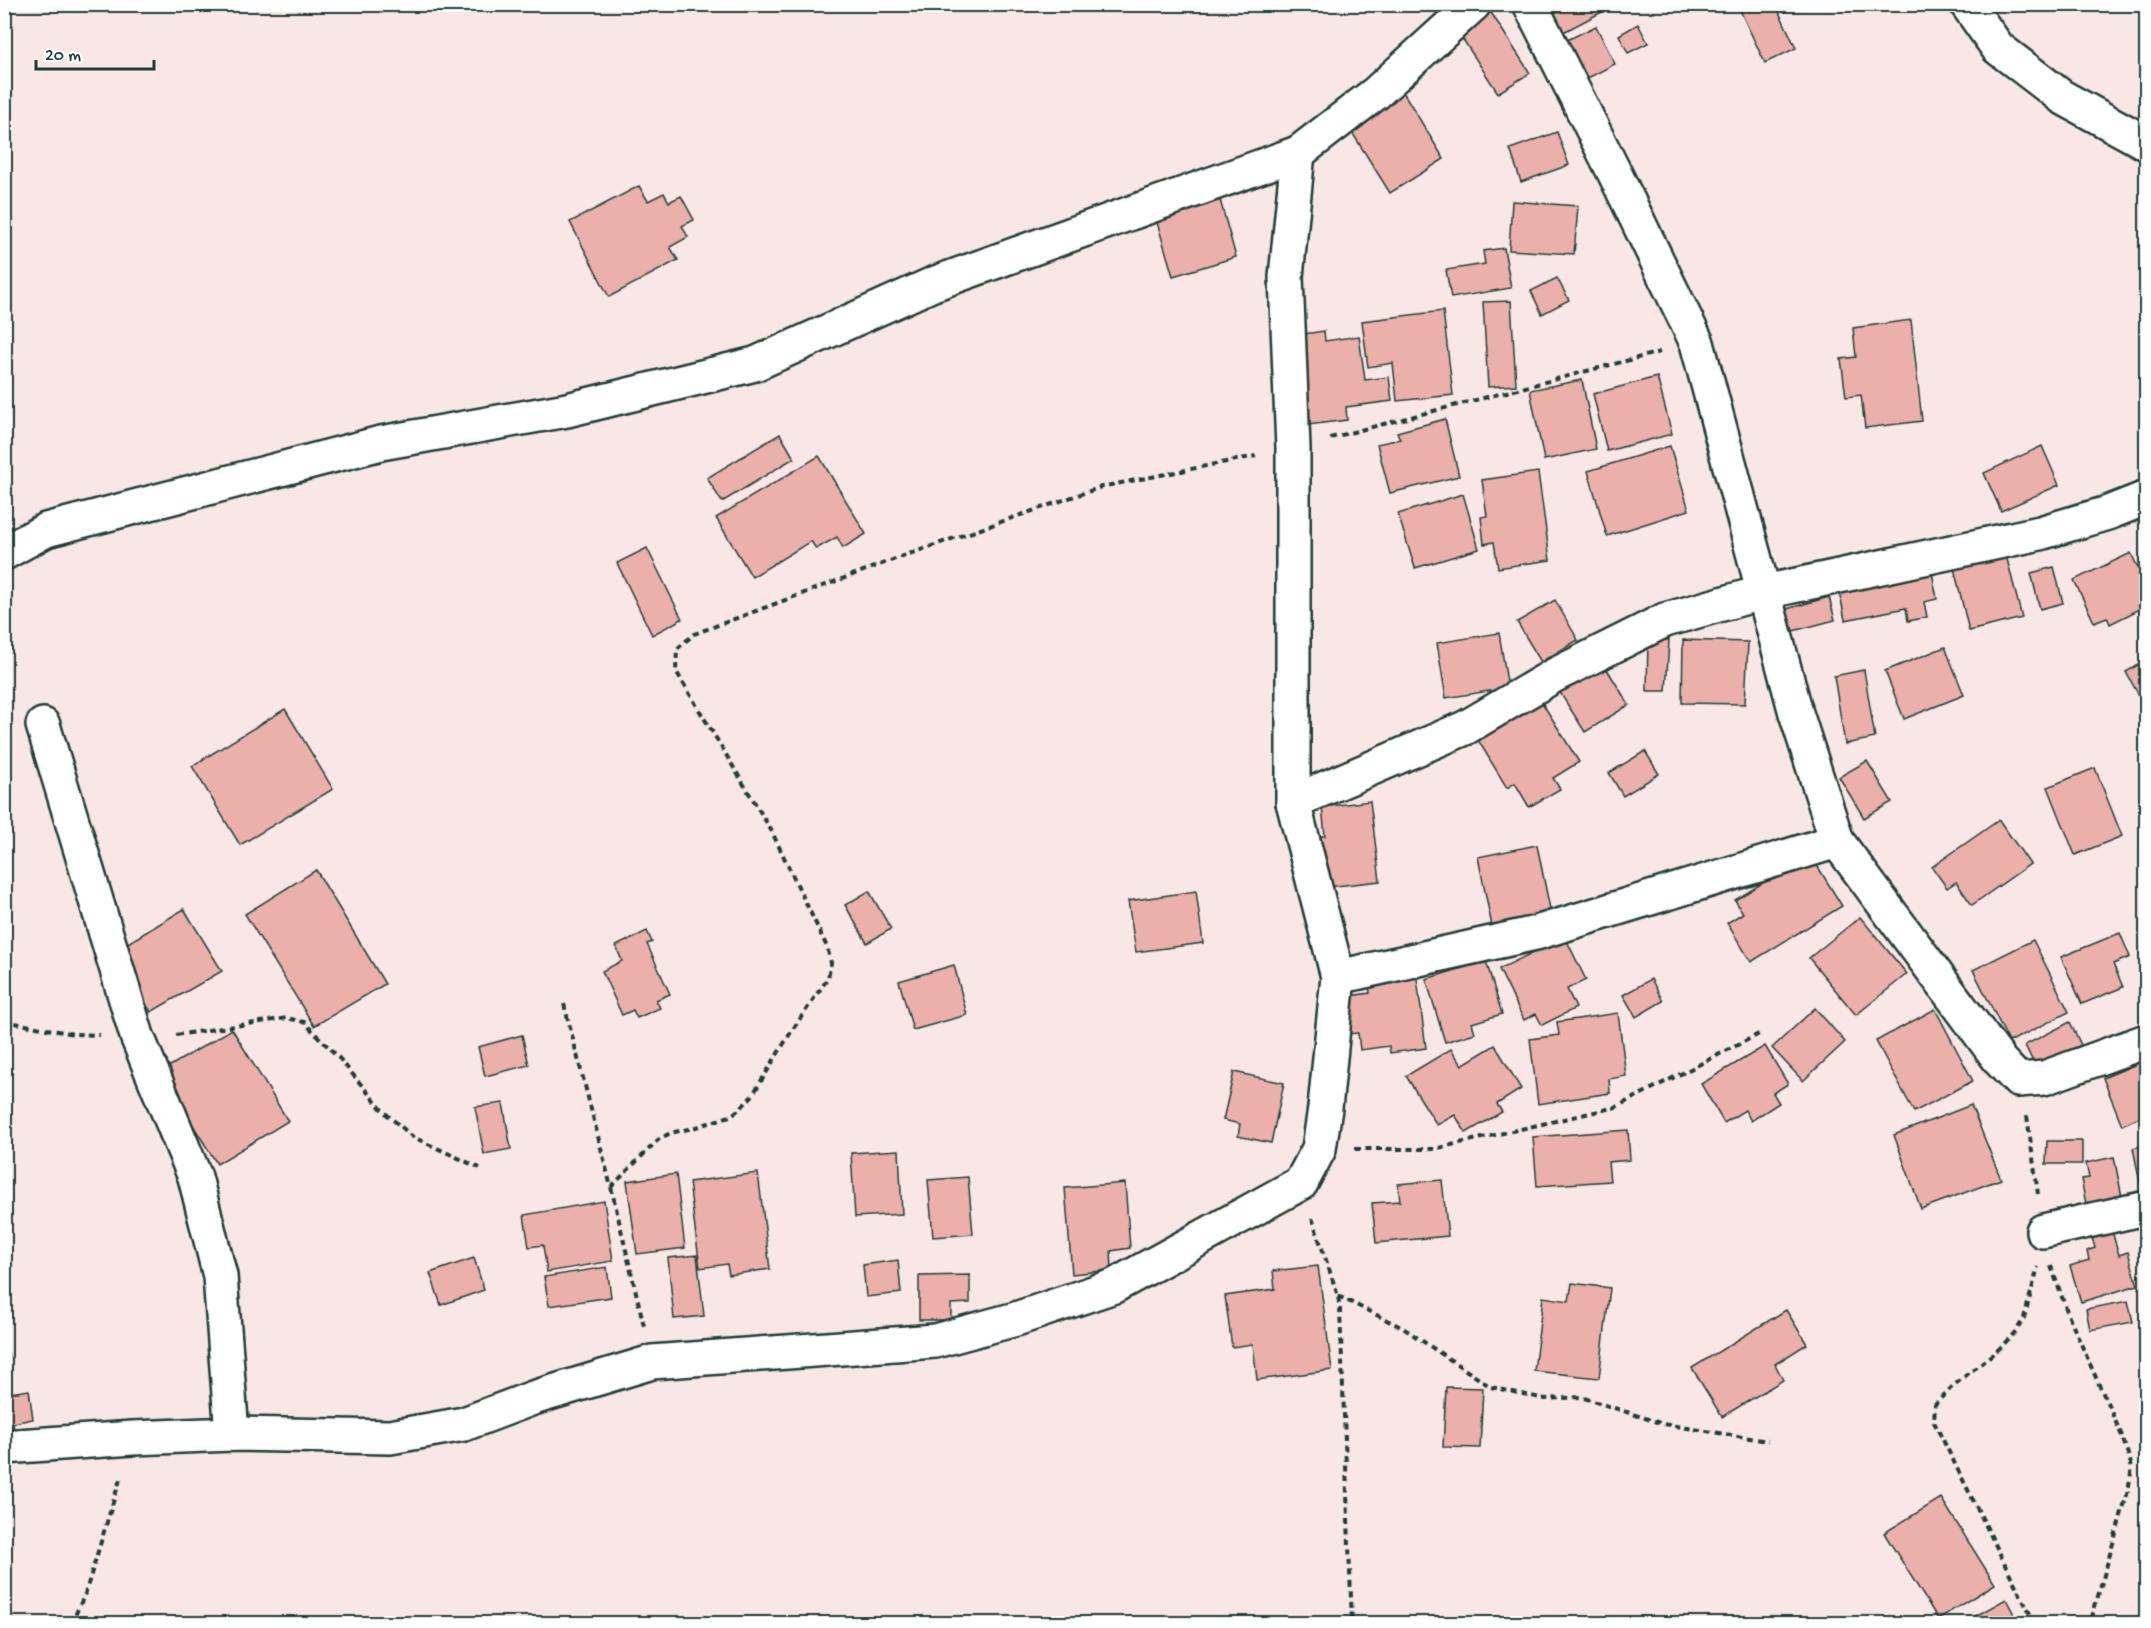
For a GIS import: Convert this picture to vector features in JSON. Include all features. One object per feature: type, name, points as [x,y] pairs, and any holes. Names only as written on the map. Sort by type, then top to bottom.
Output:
[{"type":"street","points":[[1530,4],[1697,343],[1796,713],[1837,841],[2001,1062],[2018,1080],[2044,1078],[2146,1041]]},
{"type":"street","points":[[1967,4],[1998,48],[2016,62],[2062,97],[2146,143]]},
{"type":"street","points":[[4,553],[46,530],[381,443],[567,410],[755,364],[933,284],[1298,153],[1376,93],[1466,7]]},
{"type":"street","points":[[4,1448],[133,1438],[232,1434],[390,1437],[464,1424],[533,1398],[652,1362],[935,1341],[1016,1318],[1114,1286],[1301,1183],[1319,1149],[1338,976],[1293,802],[1293,448],[1286,277],[1298,153]]},
{"type":"street","points":[[1293,802],[1465,728],[1555,675],[1665,620],[1764,592],[2040,533],[2108,513],[2146,498]]},
{"type":"street","points":[[43,725],[137,1036],[195,1177],[220,1276],[232,1434]]},
{"type":"street","points":[[1338,976],[1536,933],[1837,841]]},
{"type":"street","points":[[2044,1239],[2146,1208]]},
{"type":"path","points":[[611,1187],[664,1136],[730,1116],[741,1108],[752,1096],[791,1032],[828,978],[831,963],[826,947],[771,830],[676,671],[677,649],[694,634],[906,555],[1101,487],[1293,448],[1697,343]]},
{"type":"path","points":[[564,1004],[611,1187],[652,1362]]},
{"type":"path","points":[[4,1021],[74,1034],[137,1036],[173,1035],[287,1018],[304,1022],[339,1058],[384,1112],[413,1137],[480,1168]]},
{"type":"path","points":[[1319,1149],[1434,1149],[1616,1107],[1759,1034]]},
{"type":"path","points":[[2018,1080],[2030,1127],[2044,1239],[2069,1317],[2122,1436],[2132,1467],[2128,1491],[2090,1623]]},
{"type":"path","points":[[1301,1183],[1338,1296],[1352,1623]]},
{"type":"path","points":[[2035,1623],[1934,1422],[1935,1404],[1953,1386],[2000,1348],[2017,1330],[2024,1318],[2044,1239]]},
{"type":"path","points":[[1338,1296],[1403,1328],[1491,1387],[1545,1399],[1581,1397],[1663,1424],[1768,1441]]},
{"type":"path","points":[[71,1623],[85,1594],[133,1438]]},
{"type":"building","points":[[1542,4],[1617,4],[1558,35]]},
{"type":"building","points":[[1737,4],[1794,4],[1779,12],[1796,48],[1765,63]]},
{"type":"building","points":[[1490,11],[1530,73],[1498,93],[1458,32]]},
{"type":"building","points":[[1638,24],[1648,43],[1628,53],[1619,35]]},
{"type":"building","points":[[1596,26],[1615,64],[1584,80],[1565,41]]},
{"type":"building","points":[[1403,92],[1444,159],[1390,193],[1348,126]]},
{"type":"building","points":[[1557,132],[1569,165],[1521,182],[1510,149]]},
{"type":"building","points":[[639,186],[648,201],[664,193],[669,202],[681,196],[694,220],[682,226],[688,237],[670,247],[678,260],[609,297],[570,222]]},
{"type":"building","points":[[1220,200],[1236,257],[1173,276],[1156,219]]},
{"type":"building","points":[[1512,201],[1578,206],[1574,254],[1509,250]]},
{"type":"building","points":[[1504,248],[1511,288],[1451,298],[1446,270],[1485,264],[1483,251]]},
{"type":"building","points":[[1557,278],[1569,300],[1542,314],[1531,291]]},
{"type":"building","points":[[1511,301],[1516,385],[1488,387],[1483,302]]},
{"type":"building","points":[[1443,311],[1453,395],[1397,401],[1393,363],[1368,367],[1362,321]]},
{"type":"building","points":[[1911,320],[1922,421],[1865,428],[1861,395],[1846,397],[1841,359],[1856,357],[1853,328]]},
{"type":"building","points":[[1324,331],[1325,341],[1359,336],[1365,380],[1389,377],[1392,401],[1346,407],[1347,420],[1308,425],[1297,335]]},
{"type":"building","points":[[1657,377],[1672,434],[1607,451],[1593,394]]},
{"type":"building","points":[[1582,380],[1596,449],[1544,460],[1530,390]]},
{"type":"building","points":[[1445,419],[1459,476],[1390,493],[1377,444],[1400,439],[1397,432]]},
{"type":"building","points":[[780,434],[794,458],[722,502],[707,478]]},
{"type":"building","points":[[1670,446],[1689,510],[1607,536],[1588,471]]},
{"type":"building","points":[[2042,446],[2059,485],[2001,511],[1984,473]]},
{"type":"building","points":[[819,456],[866,534],[843,548],[837,537],[816,549],[811,541],[752,577],[716,518]]},
{"type":"building","points":[[1538,472],[1550,560],[1498,568],[1494,542],[1484,544],[1481,517],[1487,516],[1482,480]]},
{"type":"building","points":[[1463,494],[1479,549],[1415,568],[1398,514]]},
{"type":"building","points":[[647,548],[682,619],[652,635],[617,563]]},
{"type":"building","points":[[2131,553],[2146,585],[2146,606],[2110,624],[2107,617],[2094,622],[2074,580]]},
{"type":"building","points":[[2006,555],[2022,618],[1969,631],[1954,568]]},
{"type":"building","points":[[1931,566],[1937,599],[1924,602],[1927,617],[1908,621],[1906,608],[1845,620],[1838,584]]},
{"type":"building","points":[[2054,567],[2063,603],[2040,609],[2031,573]]},
{"type":"building","points":[[1829,597],[1835,620],[1789,632],[1783,610]]},
{"type":"building","points":[[1555,600],[1578,640],[1541,662],[1517,622]]},
{"type":"building","points":[[1499,633],[1508,688],[1446,698],[1437,643]]},
{"type":"building","points":[[1648,639],[1669,640],[1666,691],[1647,691]]},
{"type":"building","points":[[1683,640],[1748,642],[1745,704],[1682,703]]},
{"type":"building","points":[[1945,647],[1964,695],[1904,719],[1885,671]]},
{"type":"building","points":[[2146,660],[2146,704],[2144,705],[2126,672]]},
{"type":"building","points":[[1602,661],[1629,705],[1585,732],[1557,688]]},
{"type":"building","points":[[1864,670],[1875,738],[1845,744],[1834,676]]},
{"type":"building","points":[[1538,696],[1579,762],[1553,778],[1560,789],[1529,807],[1515,783],[1507,788],[1475,735]]},
{"type":"building","points":[[285,709],[333,789],[240,845],[192,766]]},
{"type":"building","points":[[1645,751],[1659,774],[1623,796],[1609,773]]},
{"type":"building","points":[[1867,761],[1892,802],[1864,818],[1839,777]]},
{"type":"building","points":[[2095,768],[2122,836],[2075,855],[2048,787]]},
{"type":"building","points":[[1370,801],[1380,881],[1327,887],[1321,836],[1325,836],[1322,807]]},
{"type":"building","points":[[1999,820],[2030,864],[1972,905],[1956,882],[1947,888],[1932,867]]},
{"type":"building","points":[[1537,845],[1553,924],[1494,936],[1478,857]]},
{"type":"building","points":[[1810,854],[1842,906],[1751,962],[1727,923],[1743,913],[1735,900]]},
{"type":"building","points":[[316,870],[385,984],[314,1026],[245,914]]},
{"type":"building","points":[[869,891],[891,929],[867,943],[845,905]]},
{"type":"building","points":[[1196,891],[1203,943],[1136,952],[1128,901]]},
{"type":"building","points":[[184,909],[222,971],[151,1012],[113,952]]},
{"type":"building","points":[[1860,917],[1907,974],[1856,1015],[1809,958]]},
{"type":"building","points":[[647,931],[652,942],[647,944],[670,994],[656,1000],[660,1008],[637,1018],[633,1010],[622,1015],[602,971],[622,961],[616,946]]},
{"type":"building","points":[[2120,933],[2130,957],[2113,964],[2123,987],[2082,1004],[2061,957]]},
{"type":"building","points":[[1565,937],[1586,980],[1567,989],[1576,1008],[1542,1025],[1536,1014],[1524,1020],[1499,969]]},
{"type":"building","points":[[2033,940],[2069,1012],[2009,1042],[1973,970]]},
{"type":"building","points":[[1486,961],[1502,1014],[1472,1023],[1475,1033],[1445,1042],[1426,979]]},
{"type":"building","points":[[954,965],[967,1015],[913,1030],[899,981]]},
{"type":"building","points":[[1416,971],[1426,1048],[1390,1053],[1389,1046],[1360,1050],[1358,1033],[1348,1034],[1343,997],[1370,993],[1368,978]]},
{"type":"building","points":[[1651,979],[1663,1001],[1636,1017],[1623,995]]},
{"type":"building","points":[[1815,1008],[1845,1042],[1803,1081],[1772,1048]]},
{"type":"building","points":[[1935,1009],[1973,1081],[1914,1112],[1876,1041]]},
{"type":"building","points":[[1618,1013],[1626,1076],[1609,1079],[1610,1093],[1538,1104],[1530,1039],[1559,1035],[1557,1022]]},
{"type":"building","points":[[2070,1022],[2081,1045],[2036,1068],[2025,1045]]},
{"type":"building","points":[[232,1029],[288,1121],[217,1164],[160,1072]]},
{"type":"building","points":[[522,1035],[529,1065],[485,1076],[478,1047]]},
{"type":"building","points":[[1495,1045],[1521,1089],[1497,1104],[1502,1112],[1466,1133],[1455,1115],[1437,1125],[1406,1076],[1451,1049],[1462,1065]]},
{"type":"building","points":[[1765,1046],[1788,1084],[1773,1093],[1779,1103],[1751,1121],[1745,1110],[1724,1123],[1701,1084]]},
{"type":"building","points":[[2146,1060],[2146,1114],[2122,1125],[2103,1078]]},
{"type":"building","points":[[1234,1072],[1284,1083],[1271,1143],[1238,1136],[1240,1124],[1223,1120]]},
{"type":"building","points":[[503,1103],[511,1149],[484,1154],[475,1107]]},
{"type":"building","points":[[1971,1105],[2001,1179],[1921,1209],[1894,1135]]},
{"type":"building","points":[[1628,1130],[1630,1160],[1608,1162],[1610,1181],[1537,1186],[1533,1137]]},
{"type":"building","points":[[2047,1141],[2082,1141],[2082,1164],[2046,1164]]},
{"type":"building","points":[[2146,1145],[2146,1186],[2141,1187],[2133,1148]]},
{"type":"building","points":[[899,1150],[902,1214],[855,1217],[851,1153]]},
{"type":"building","points":[[2114,1157],[2122,1197],[2086,1204],[2081,1179],[2089,1178],[2086,1163]]},
{"type":"building","points":[[758,1173],[770,1269],[729,1275],[727,1264],[700,1268],[689,1182]]},
{"type":"building","points":[[676,1174],[685,1248],[637,1254],[627,1181]]},
{"type":"building","points":[[968,1177],[973,1234],[933,1237],[928,1180]]},
{"type":"building","points":[[1442,1180],[1448,1236],[1376,1243],[1372,1203],[1400,1201],[1398,1184]]},
{"type":"building","points":[[1125,1183],[1130,1248],[1111,1251],[1112,1270],[1072,1274],[1065,1188]]},
{"type":"building","points":[[604,1201],[613,1261],[547,1272],[543,1245],[529,1247],[524,1215]]},
{"type":"building","points":[[2111,1228],[2119,1255],[2128,1252],[2138,1285],[2081,1302],[2070,1266],[2089,1260],[2087,1251],[2095,1248],[2091,1234]]},
{"type":"building","points":[[697,1255],[704,1316],[674,1319],[668,1258]]},
{"type":"building","points":[[474,1258],[484,1290],[441,1305],[430,1273]]},
{"type":"building","points":[[898,1260],[901,1293],[866,1297],[863,1265]]},
{"type":"building","points":[[1318,1266],[1332,1370],[1257,1380],[1253,1344],[1232,1347],[1225,1296],[1275,1289],[1273,1271]]},
{"type":"building","points":[[607,1267],[611,1297],[549,1306],[544,1277]]},
{"type":"building","points":[[970,1275],[970,1303],[951,1304],[951,1320],[919,1320],[919,1276]]},
{"type":"building","points":[[1572,1283],[1610,1288],[1599,1378],[1534,1371],[1543,1297],[1569,1301]]},
{"type":"building","points":[[2128,1301],[2133,1322],[2090,1330],[2086,1309]]},
{"type":"building","points":[[1786,1310],[1807,1344],[1775,1364],[1783,1380],[1722,1417],[1692,1368]]},
{"type":"building","points":[[4,1331],[9,1359],[4,1359]]},
{"type":"building","points":[[1446,1387],[1483,1388],[1480,1448],[1443,1447]]},
{"type":"building","points":[[29,1390],[33,1419],[13,1423],[15,1435],[4,1437],[4,1394]]},
{"type":"building","points":[[1941,1498],[1995,1584],[1938,1619],[1884,1533]]},
{"type":"building","points":[[2006,1599],[2019,1624],[1961,1624]]}]
